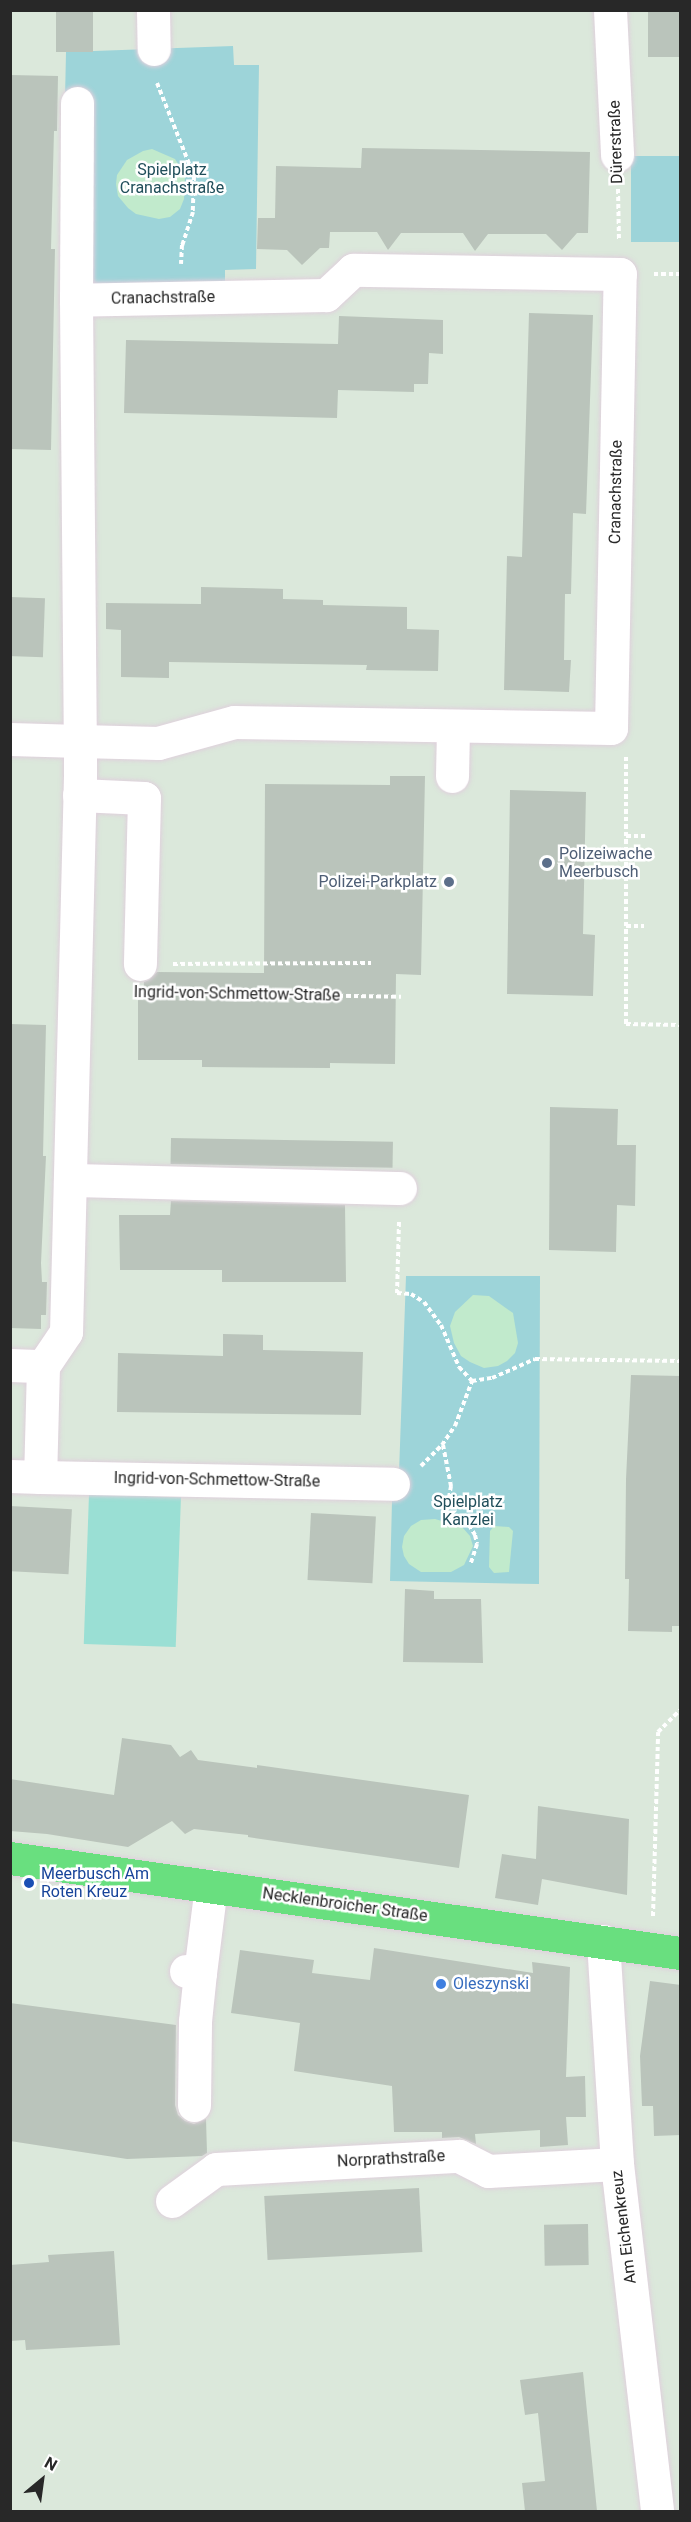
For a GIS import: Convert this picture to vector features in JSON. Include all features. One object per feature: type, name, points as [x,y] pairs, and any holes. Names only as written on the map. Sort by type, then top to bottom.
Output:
[{"type":"main road","name":"Necklenbroicher Straße","points":[[10,1858],[666,1951]]},
{"type":"street","points":[[153,10],[154,49]]},
{"type":"street","name":"Dürerstraße","points":[[610,10],[617,155]]},
{"type":"street","points":[[10,1365],[43,1366],[66,1332],[80,741],[76,103]]},
{"type":"street","name":"Cranachstraße","points":[[76,300],[326,295],[353,270],[620,274],[611,728]]},
{"type":"street","points":[[10,739],[158,743],[234,722],[611,728]]},
{"type":"street","points":[[452,776],[453,727]]},
{"type":"street","name":"Ingrid-von-Schmettow-Straße","points":[[79,795],[144,798],[140,964]]},
{"type":"street","points":[[70,1180],[400,1188]]},
{"type":"street","name":"Ingrid-von-Schmettow-Straße","points":[[43,1366],[25,1477],[393,1484]]},
{"type":"street","points":[[194,2105],[193,1972],[211,1886]]},
{"type":"street","name":"Am Eichenkreuz","points":[[603,1941],[617,2164],[657,2511]]},
{"type":"street","name":"Norprathstraße","points":[[172,2201],[216,2169],[459,2156],[488,2171],[617,2164]]},
{"type":"path","points":[[154,49],[157,85],[194,176],[193,212],[182,244],[180,261],[182,298]]},
{"type":"path","name":"Dürerstraße","points":[[617,155],[620,274]]},
{"type":"path","points":[[611,728],[626,750],[626,1024],[681,1025]]},
{"type":"path","points":[[626,836],[645,836]]},
{"type":"path","points":[[626,926],[644,926]]},
{"type":"path","points":[[140,964],[371,963]]},
{"type":"path","name":"Ingrid-von-Schmettow-Straße","points":[[156,993],[400,997]]},
{"type":"path","points":[[400,1188],[397,1293],[411,1294],[424,1302],[441,1326],[459,1367],[472,1381]]},
{"type":"path","points":[[472,1381],[492,1378],[535,1359],[681,1361]]},
{"type":"path","points":[[393,1484],[405,1480],[442,1444],[463,1409],[472,1381]]},
{"type":"path","points":[[442,1444],[451,1486],[446,1513],[469,1526],[475,1534],[477,1544],[471,1563]]},
{"type":"path","points":[[666,1951],[658,1732],[681,1710]]},
{"type":"green space","name":"Spielplatz Cranachstraße","points":[[233,46],[234,65],[259,65],[256,269],[225,270],[225,285],[87,295],[65,99],[66,52]]},
{"type":"green space","points":[[631,156],[680,156],[680,242],[631,242]]},
{"type":"green space","name":"Spielplatz Kanzlei","points":[[406,1276],[540,1276],[539,1584],[390,1581],[392,1501],[398,1501]]},
{"type":"sand","points":[[152,149],[175,159],[185,175],[184,199],[180,209],[170,217],[159,219],[136,214],[128,208],[118,196],[116,184],[117,175],[127,160]]},
{"type":"sand","points":[[473,1295],[489,1296],[513,1313],[518,1343],[515,1353],[498,1366],[484,1368],[470,1362],[461,1356],[454,1343],[450,1326],[455,1312]]},
{"type":"sand","points":[[435,1519],[462,1527],[470,1536],[473,1546],[464,1565],[451,1572],[421,1572],[409,1564],[404,1556],[402,1547],[404,1536],[411,1526],[421,1520]]},
{"type":"sand","points":[[494,1526],[509,1527],[513,1531],[509,1572],[494,1573],[489,1567],[490,1531]]},
{"type":"shaded area","points":[[89,1494],[181,1497],[176,1647],[84,1644]]},
{"type":"building","points":[[56,10],[93,10],[93,52],[56,52]]},
{"type":"building","points":[[648,10],[680,10],[680,57],[648,57]]},
{"type":"building","points":[[10,75],[58,76],[51,249],[55,249],[51,450],[10,449]]},
{"type":"building","points":[[362,148],[590,152],[588,233],[577,233],[562,250],[546,234],[488,234],[475,251],[463,233],[401,233],[388,250],[377,232],[330,232],[329,248],[320,248],[302,265],[287,250],[257,249],[258,218],[275,218],[276,166],[361,168]]},
{"type":"building","points":[[529,313],[593,315],[586,514],[573,513],[571,594],[565,594],[564,660],[571,660],[569,692],[504,690],[507,556],[522,557]]},
{"type":"building","points":[[339,316],[443,320],[443,354],[429,353],[428,384],[414,384],[414,392],[338,390],[337,418],[124,413],[126,340],[338,344]]},
{"type":"building","points":[[201,587],[283,589],[283,599],[323,600],[323,605],[407,607],[407,629],[439,630],[438,671],[366,670],[367,665],[169,662],[169,678],[121,677],[121,630],[106,629],[106,603],[201,604]]},
{"type":"building","points":[[10,597],[45,598],[43,657],[10,656]]},
{"type":"building","points":[[390,776],[425,776],[421,975],[396,974],[395,1064],[330,1063],[330,1068],[202,1067],[202,1060],[138,1060],[138,1000],[143,1000],[144,982],[157,972],[264,973],[265,784],[390,785]]},
{"type":"building","name":"Polizeiwache Meerbusch","points":[[510,790],[586,792],[583,934],[595,935],[593,996],[507,994]]},
{"type":"building","points":[[10,1024],[46,1025],[43,1156],[46,1156],[41,1263],[42,1282],[47,1282],[46,1315],[41,1315],[41,1329],[10,1328]]},
{"type":"building","points":[[550,1107],[618,1109],[617,1145],[636,1145],[635,1206],[617,1205],[616,1252],[549,1250]]},
{"type":"building","points":[[171,1138],[393,1142],[393,1168],[171,1164]]},
{"type":"building","points":[[171,1201],[345,1205],[346,1282],[222,1282],[222,1270],[120,1270],[119,1215],[170,1215]]},
{"type":"building","points":[[223,1334],[263,1335],[263,1350],[363,1352],[361,1415],[117,1412],[118,1353],[223,1356]]},
{"type":"building","points":[[631,1375],[681,1376],[681,1626],[672,1626],[672,1632],[628,1631],[629,1579],[625,1579],[626,1479]]},
{"type":"building","points":[[10,1506],[72,1509],[69,1574],[10,1571]]},
{"type":"building","points":[[311,1513],[376,1516],[372,1583],[307,1580]]},
{"type":"building","points":[[405,1589],[434,1591],[434,1599],[481,1599],[483,1663],[403,1662]]},
{"type":"building","points":[[122,1738],[171,1745],[180,1757],[191,1750],[198,1760],[257,1768],[257,1765],[469,1795],[459,1868],[248,1837],[248,1835],[194,1829],[185,1834],[172,1821],[128,1847],[47,1834],[10,1831],[10,1779],[114,1795]]},
{"type":"building","points":[[538,1806],[629,1819],[627,1895],[542,1879],[538,1905],[495,1898],[502,1854],[536,1859]]},
{"type":"building","points":[[374,1948],[533,1973],[532,1962],[570,1967],[566,2077],[585,2076],[586,2117],[566,2117],[568,2145],[540,2147],[540,2130],[475,2134],[476,2144],[459,2137],[442,2138],[442,2132],[394,2132],[392,2086],[294,2071],[300,2023],[231,2013],[240,1950],[314,1960],[312,1973],[370,1980]]},
{"type":"building","points":[[650,1981],[681,1985],[681,2135],[654,2136],[653,2106],[642,2106],[640,2056]]},
{"type":"building","points":[[10,2003],[176,2025],[175,2105],[178,2115],[185,2121],[194,2124],[206,2119],[207,2153],[202,2156],[127,2159],[10,2141]]},
{"type":"building","points":[[419,2188],[422,2252],[268,2260],[264,2196]]},
{"type":"building","points":[[588,2224],[589,2265],[545,2266],[544,2225]]},
{"type":"building","points":[[114,2251],[120,2345],[26,2350],[25,2340],[10,2341],[10,2265],[49,2262],[48,2255]]},
{"type":"building","points":[[583,2372],[597,2511],[525,2511],[522,2483],[545,2481],[538,2413],[525,2415],[520,2380]]},
{"type":"place","name":"Polizeiwache Meerbusch","points":[[547,863]]},
{"type":"place","name":"Polizei-Parkplatz","points":[[449,882]]},
{"type":"place","name":"Meerbusch Am Roten Kreuz","points":[[29,1883]]},
{"type":"place","name":"Oleszynski","points":[[441,1984]]}]
